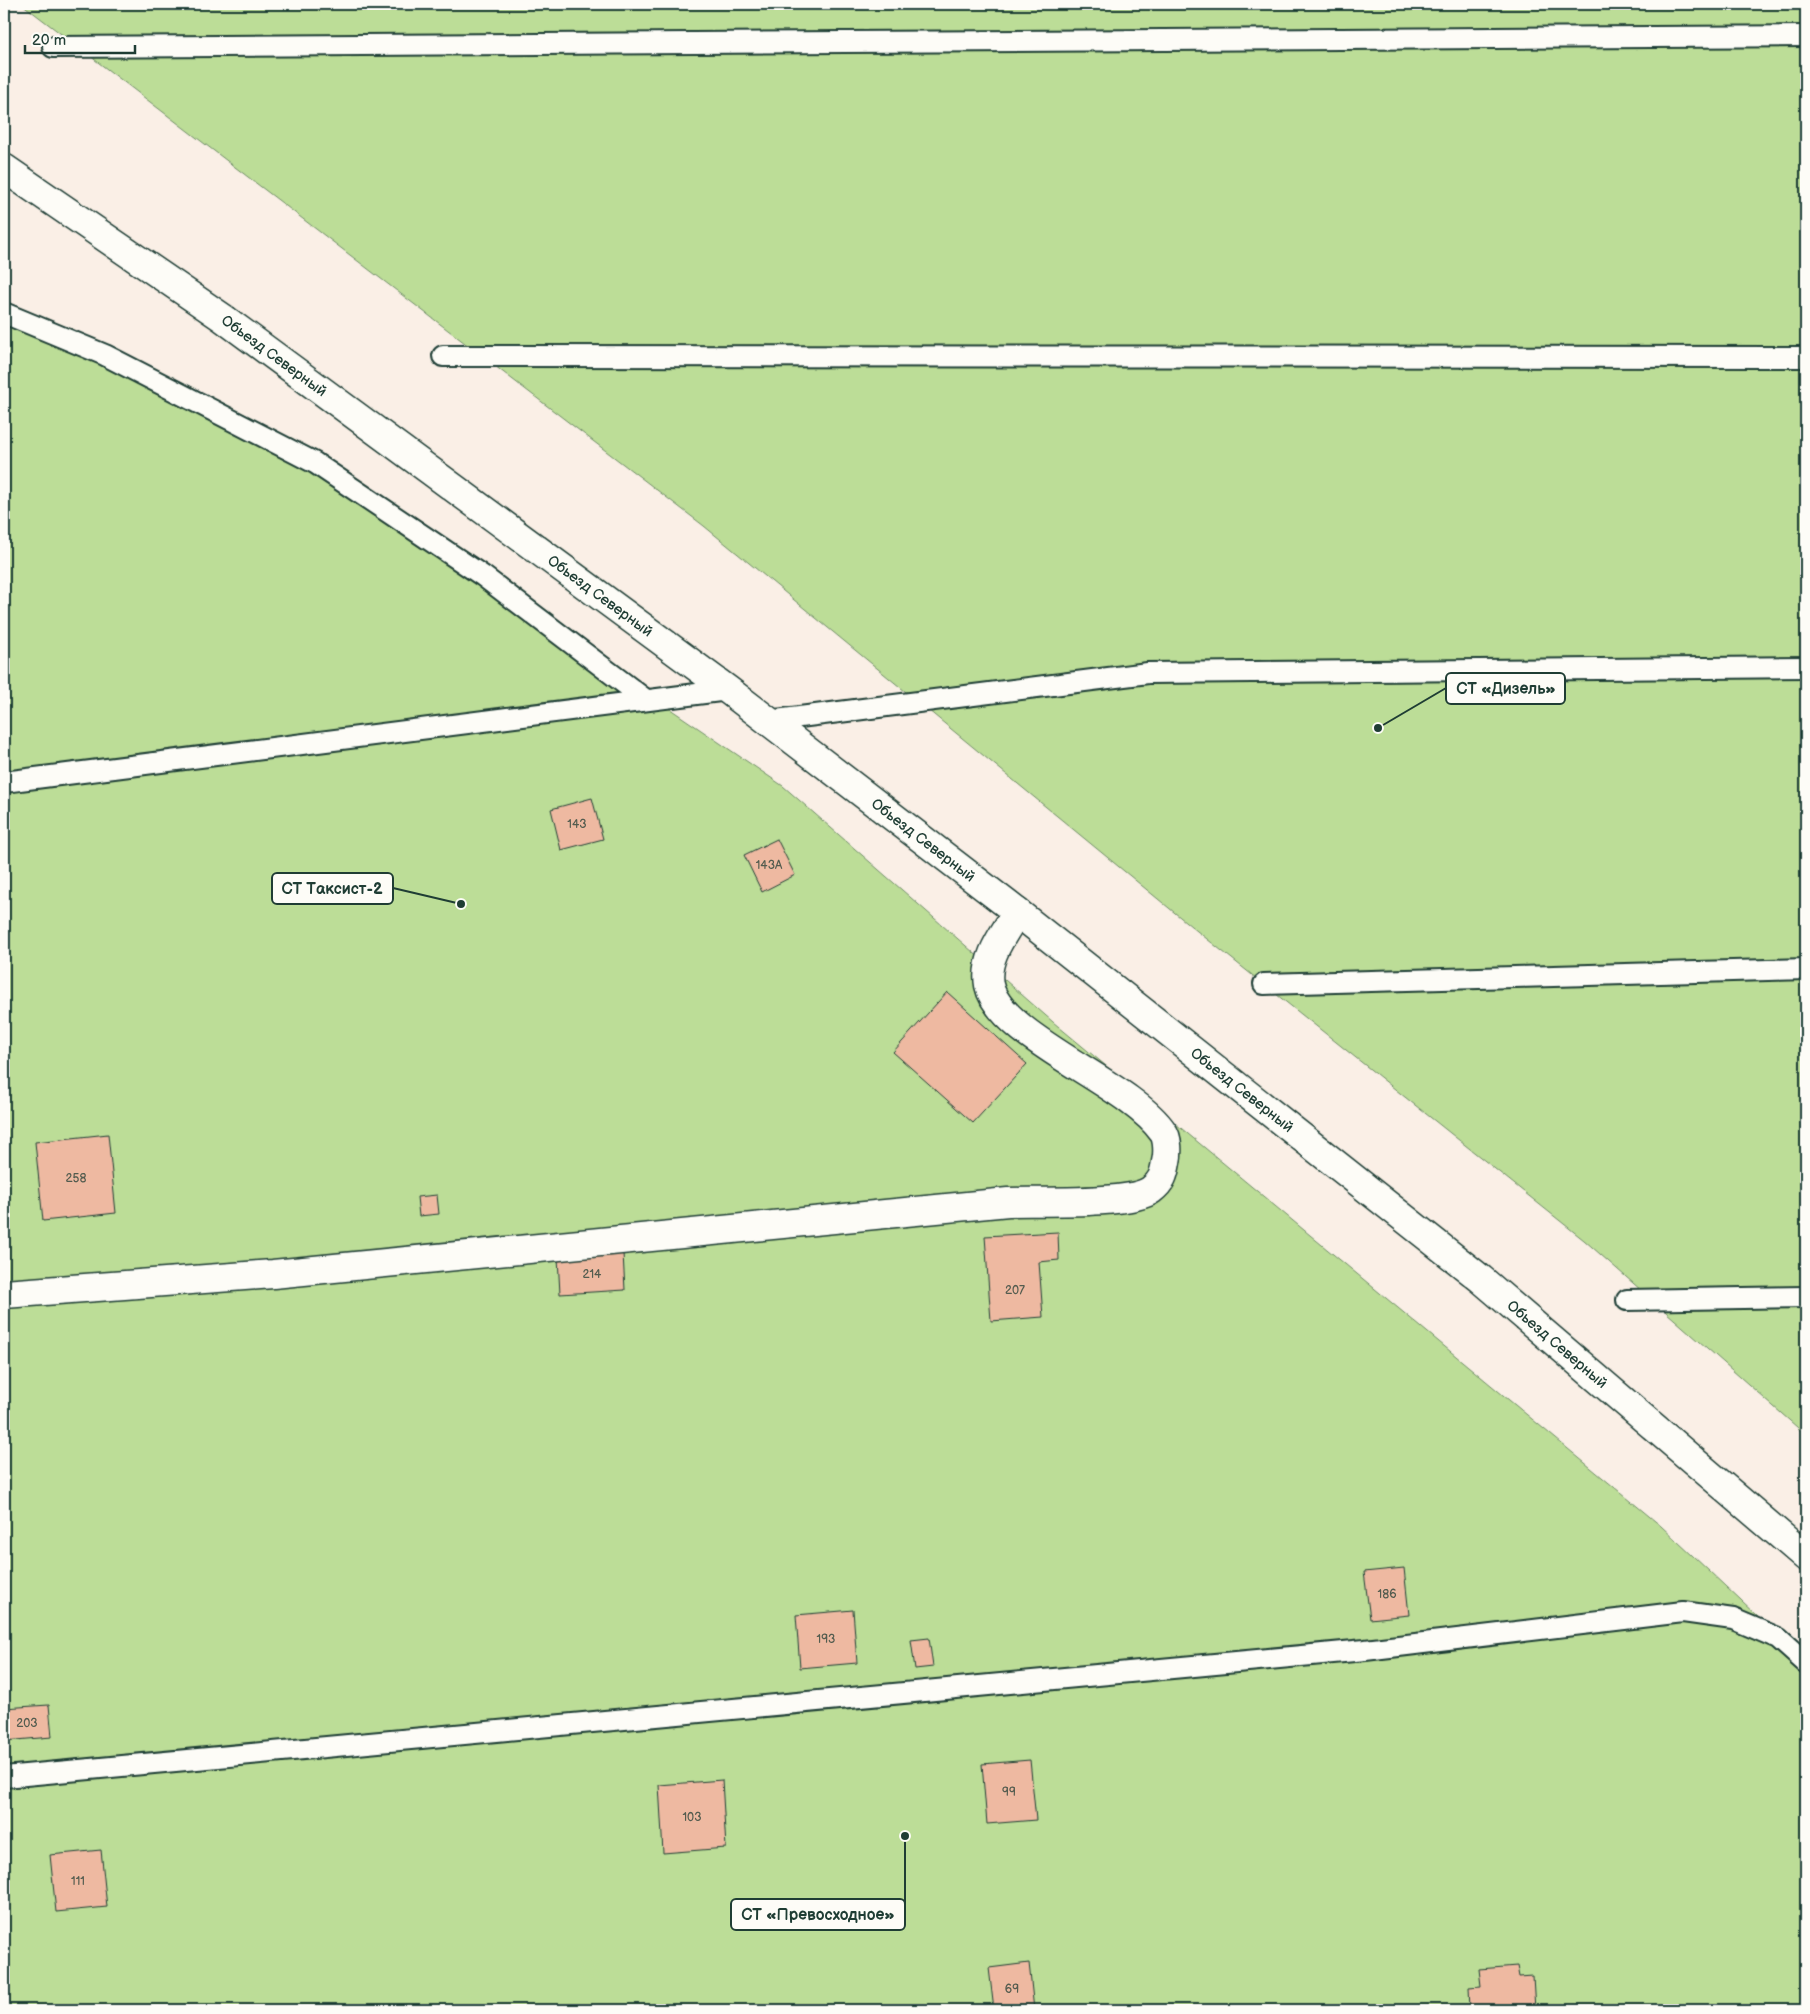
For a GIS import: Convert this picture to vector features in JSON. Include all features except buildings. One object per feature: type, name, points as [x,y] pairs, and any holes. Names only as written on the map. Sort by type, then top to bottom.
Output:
[{"type":"main road","name":"Обьезд Северный","points":[[4,168],[223,318],[728,690],[1017,912],[1481,1280],[1806,1557]]},
{"type":"main road","points":[[4,1294],[273,1274],[1008,1202],[1128,1198],[1150,1192],[1163,1179],[1168,1156],[1164,1133],[1137,1106],[1020,1027],[997,1003],[989,985],[989,962],[1017,912]]},
{"type":"lane","points":[[53,47],[1806,36]]},
{"type":"lane","points":[[4,313],[105,355],[315,463],[483,576],[646,700]]},
{"type":"lane","points":[[443,356],[1806,357]]},
{"type":"lane","points":[[768,721],[1148,674],[1806,667]]},
{"type":"lane","points":[[4,782],[728,690]]},
{"type":"lane","points":[[1264,984],[1806,969]]},
{"type":"lane","points":[[1627,1300],[1806,1297]]},
{"type":"lane","points":[[4,1777],[1365,1650],[1683,1612],[1734,1619],[1778,1638],[1806,1663]]},
{"type":"green space","points":[[22,4],[1806,4],[1806,1435],[1584,1240],[1197,931],[704,526]]},
{"type":"green space","points":[[4,320],[171,389],[408,530],[783,786],[1053,1022],[1661,1526],[1806,1662],[1806,2010],[4,2010]]},
{"type":"place","name":"СТ «Дизель»","points":[[1378,728]]},
{"type":"place","name":"СТ Таксист-2","points":[[461,904]]},
{"type":"place","name":"СТ «Превосходное»","points":[[905,1836]]}]
